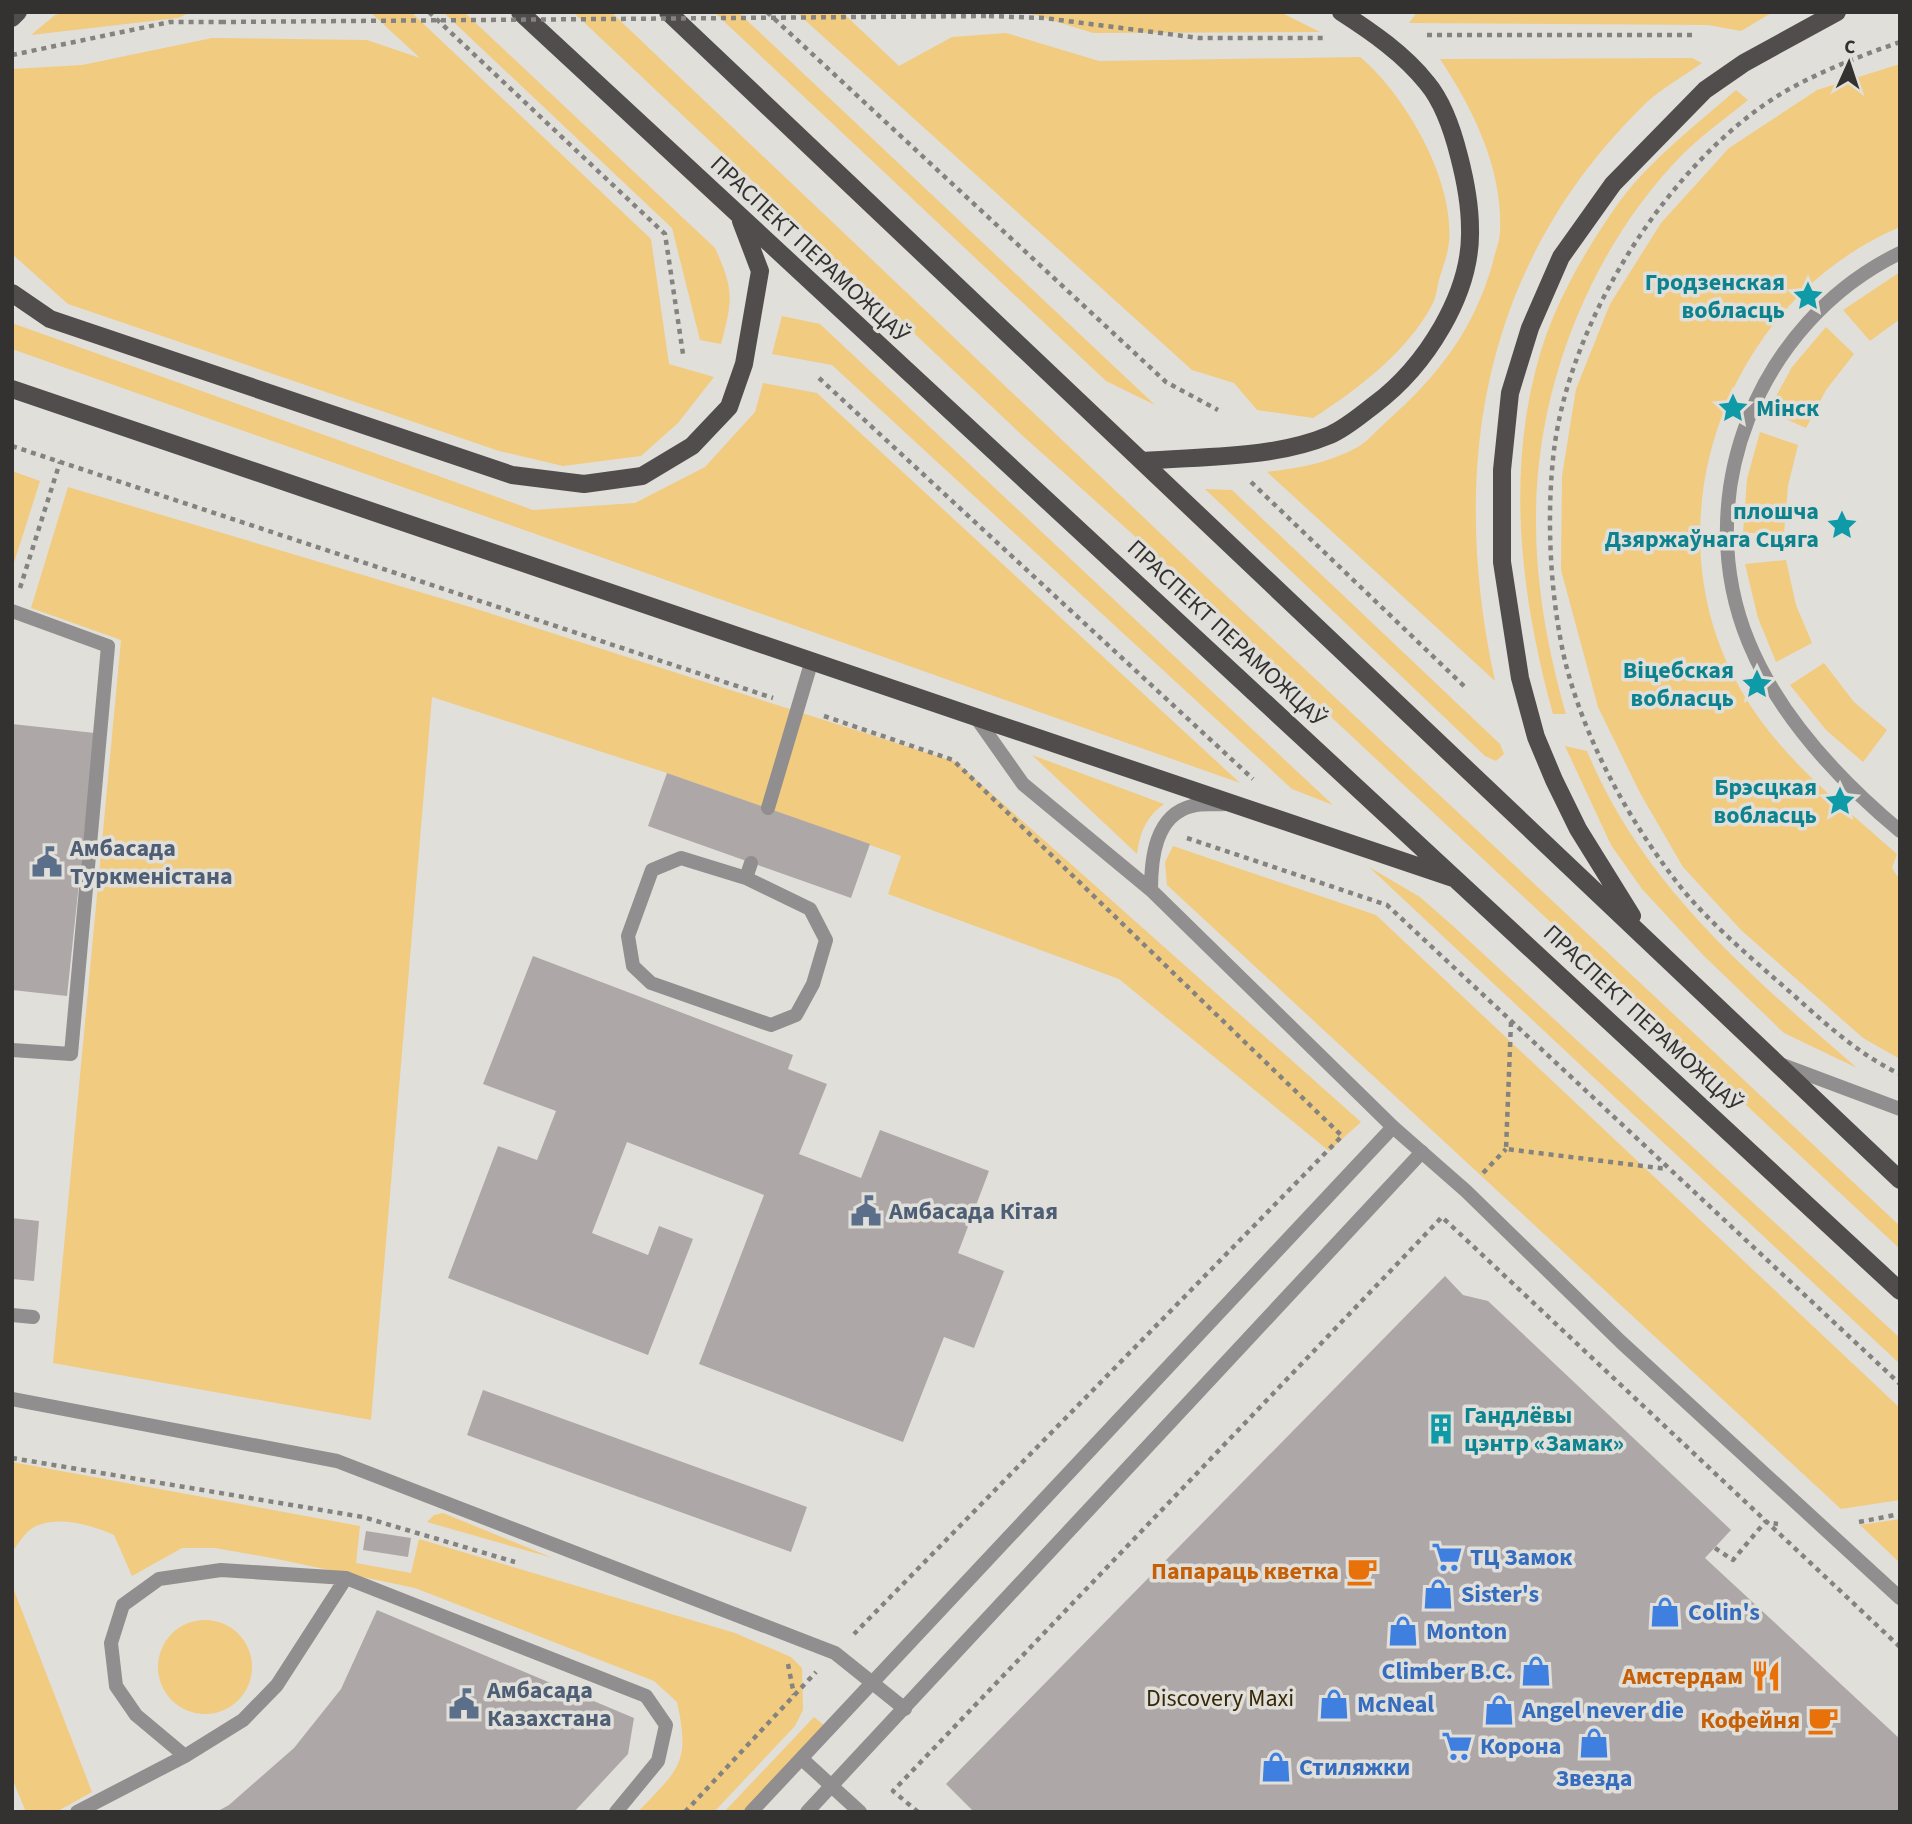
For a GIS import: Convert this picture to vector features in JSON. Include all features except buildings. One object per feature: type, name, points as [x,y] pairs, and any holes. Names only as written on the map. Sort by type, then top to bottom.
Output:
[{"type":"main road","points":[[12,18],[18,12]]},
{"type":"main road","name":"ПРАСПЕКТ ПЕРАМОЖЦАЎ","points":[[520,12],[1900,1291]]},
{"type":"main road","points":[[668,12],[1900,1180]]},
{"type":"main road","points":[[1142,461],[1285,450],[1333,434],[1400,385],[1425,355],[1451,309],[1467,260],[1471,230],[1466,183],[1453,133],[1428,84],[1378,36],[1341,12]]},
{"type":"main road","points":[[1645,937],[1578,829],[1536,737],[1520,678],[1502,562],[1502,470],[1510,393],[1530,327],[1561,257],[1613,184],[1704,90],[1744,63],[1837,12]]},
{"type":"main road","points":[[12,293],[50,318],[512,475],[584,484],[642,476],[692,446],[729,407],[744,364],[760,271],[740,218]]},
{"type":"main road","points":[[12,389],[974,715],[1226,804],[1459,880]]},
{"type":"street","points":[[1900,253],[1867,271],[1832,297],[1778,359],[1760,389],[1738,446],[1728,493],[1727,534],[1729,566],[1739,614],[1766,678],[1787,711],[1834,771],[1900,831]]},
{"type":"street","points":[[12,1050],[71,1054],[108,646],[13,612]]},
{"type":"street","points":[[768,808],[812,660]]},
{"type":"street","points":[[974,715],[1023,784],[1151,890],[1393,1127],[1621,1342],[1900,1598]]},
{"type":"street","points":[[1151,890],[1151,860],[1161,830],[1175,815],[1191,806],[1226,804]]},
{"type":"street","points":[[681,858],[746,878],[810,909],[826,940],[813,984],[796,1016],[771,1025],[651,983],[633,966],[628,936],[652,870],[681,858]]},
{"type":"street","points":[[746,878],[751,863]]},
{"type":"street","points":[[1776,1063],[1900,1109]]},
{"type":"street","points":[[751,1812],[1393,1127]]},
{"type":"street","points":[[807,1812],[1262,1320],[1422,1152]]},
{"type":"street","points":[[12,1315],[33,1317]]},
{"type":"street","points":[[12,1399],[337,1461],[835,1653],[905,1709]]},
{"type":"street","points":[[185,1756],[136,1714],[116,1686],[111,1643],[123,1605],[159,1579],[221,1570],[346,1578],[646,1696],[666,1725],[658,1762],[616,1812]]},
{"type":"street","points":[[77,1812],[99,1806],[243,1720],[277,1685],[346,1578]]},
{"type":"street","points":[[802,1759],[860,1812]]},
{"type":"path","points":[[429,12],[664,234],[682,354]]},
{"type":"path","points":[[767,12],[1166,382],[1218,410]]},
{"type":"path","points":[[12,55],[170,22],[989,16],[1044,18],[1199,38],[1334,38]]},
{"type":"path","points":[[1427,35],[1695,35]]},
{"type":"path","points":[[1900,42],[1850,59],[1783,93],[1732,131],[1694,167],[1655,213],[1614,276],[1576,361],[1554,450],[1550,577],[1566,663],[1593,740],[1631,814],[1681,887],[1757,963],[1866,1058],[1900,1074]]},
{"type":"path","points":[[819,378],[1262,787]]},
{"type":"path","points":[[12,446],[953,760],[1342,1136],[794,1695],[685,1812]]},
{"type":"path","points":[[13,612],[60,462]]},
{"type":"path","points":[[1248,479],[1465,687]]},
{"type":"path","points":[[1182,836],[1387,905],[1900,1384]]},
{"type":"path","points":[[1511,1022],[1506,1149],[1669,1169]]},
{"type":"path","points":[[918,1812],[893,1791],[1442,1217],[1900,1647]]},
{"type":"path","points":[[12,1458],[363,1517],[521,1564]]},
{"type":"path","points":[[1714,1548],[1733,1560],[1765,1522]]},
{"type":"path","points":[[778,1659],[789,1665],[794,1695]]},
{"type":"shaded area","points":[[67,12],[191,12],[178,18],[31,35],[55,15]]},
{"type":"shaded area","points":[[370,12],[411,12],[651,239],[669,364],[714,377],[678,423],[641,456],[563,466],[499,451],[68,304],[12,254],[12,69],[82,65],[212,38],[367,40],[420,58]]},
{"type":"shaded area","points":[[443,12],[464,12],[715,248],[726,274],[730,295],[721,344],[700,340],[672,228]]},
{"type":"shaded area","points":[[573,12],[611,12],[1217,587],[1900,1226],[1900,1249],[1205,599],[1024,437]]},
{"type":"shaded area","points":[[714,12],[738,12],[1155,405],[1106,381]]},
{"type":"shaded area","points":[[796,12],[842,12],[899,66],[952,37],[1006,33],[1099,61],[1360,57],[1395,94],[1411,118],[1437,171],[1449,225],[1448,249],[1433,302],[1409,339],[1380,369],[1313,418],[1257,410],[1234,383],[1192,370]]},
{"type":"shaded area","points":[[1280,12],[1320,32],[1093,33],[1029,13]]},
{"type":"shaded area","points":[[1417,12],[1773,12],[1741,31],[1708,25],[1409,23]]},
{"type":"shaded area","points":[[1692,58],[1702,63],[1646,103],[1591,164],[1547,230],[1514,298],[1492,370],[1479,445],[1476,522],[1481,601],[1495,681],[1267,472],[1325,461],[1362,445],[1405,405],[1438,369],[1476,309],[1499,239],[1500,208],[1497,185],[1484,140],[1464,98],[1440,59]]},
{"type":"shaded area","points":[[1900,64],[1900,227],[1840,260],[1790,305],[1750,359],[1721,419],[1704,484],[1700,551],[1711,617],[1736,681],[1751,707],[1808,775],[1897,854],[1892,868],[1900,880],[1900,1059],[1863,1038],[1741,930],[1683,867],[1640,793],[1598,707],[1561,570],[1562,476],[1576,389],[1610,304],[1661,223],[1729,148],[1817,90]]},
{"type":"shaded area","points":[[1736,90],[1748,100],[1682,155],[1649,192],[1620,233],[1595,277],[1557,372],[1545,421],[1538,471],[1536,521],[1544,619],[1566,714],[1553,714],[1533,625],[1521,535],[1523,444],[1529,399],[1540,354],[1572,278],[1615,208],[1657,160]]},
{"type":"shaded area","points":[[1900,272],[1900,319],[1870,341],[1843,310]]},
{"type":"shaded area","points":[[782,316],[820,324],[1333,805],[1292,789],[832,365],[772,354]]},
{"type":"shaded area","points":[[12,323],[533,510],[635,503],[705,467],[755,412],[763,383],[817,393],[1240,783],[12,349]]},
{"type":"shaded area","points":[[1826,327],[1854,354],[1826,390],[1806,428],[1768,411],[1792,367]]},
{"type":"shaded area","points":[[1760,432],[1798,445],[1788,486],[1784,533],[1743,533],[1747,479]]},
{"type":"shaded area","points":[[12,471],[40,481],[12,569]]},
{"type":"shaded area","points":[[68,487],[470,607],[956,762],[1361,1122],[1329,1151],[1119,979],[888,894],[901,856],[667,773],[432,697],[371,1420],[53,1363],[121,640],[31,608]]},
{"type":"shaded area","points":[[1205,489],[1232,490],[1500,744],[1504,754],[1496,761],[1485,756]]},
{"type":"shaded area","points":[[1786,560],[1796,605],[1812,643],[1776,662],[1758,618],[1745,564]]},
{"type":"shaded area","points":[[1824,663],[1854,702],[1887,730],[1863,762],[1826,730],[1790,685]]},
{"type":"shaded area","points":[[1565,746],[1587,751],[1610,800],[1638,844],[1702,925],[1777,998],[1857,1068],[1784,1033],[1703,955],[1642,889],[1611,845]]},
{"type":"shaded area","points":[[1032,755],[1164,804],[1145,826],[1137,854]]},
{"type":"shaded area","points":[[1173,846],[1376,915],[1900,1408],[1900,1500],[1841,1509],[1167,885],[1165,862]]},
{"type":"shaded area","points":[[1369,867],[1420,897],[1453,926],[1900,1338],[1900,1364]]},
{"type":"shaded area","points":[[12,1462],[360,1526],[356,1563],[411,1573],[419,1539],[735,1633],[791,1657],[802,1668],[803,1710],[795,1726],[714,1812],[638,1812],[672,1775],[681,1753],[681,1723],[677,1702],[654,1681],[415,1588],[272,1558],[215,1548],[182,1548],[132,1576],[114,1535],[85,1525],[64,1522],[43,1523],[34,1527],[12,1552]]},
{"type":"shaded area","points":[[443,1513],[553,1558],[427,1522],[434,1515]]},
{"type":"shaded area","points":[[1900,1519],[1900,1563],[1860,1525]]},
{"type":"shaded area","points":[[12,1585],[92,1792],[56,1812],[26,1812],[12,1778]]},
{"type":"shaded area","points":[[205,1620],[223,1624],[238,1634],[248,1649],[252,1667],[248,1685],[238,1700],[223,1710],[205,1714],[187,1710],[172,1700],[162,1685],[158,1667],[162,1649],[172,1634],[187,1624]]},
{"type":"shaded area","points":[[814,1717],[825,1726],[745,1812],[724,1812]]},
{"type":"place","name":"Гродзенская вобласць","points":[[1808,296]]},
{"type":"place","name":"Мінск","points":[[1733,408]]},
{"type":"place","name":"плошча Дзяржаўнага Сцяга","points":[[1842,525]]},
{"type":"place","name":"Віцебская вобласць","points":[[1757,684]]},
{"type":"place","name":"Брэсцкая вобласць","points":[[1840,801]]},
{"type":"place","name":"Амбасада Туркменістана","points":[[47,862]]},
{"type":"place","name":"Амбасада Кітая","points":[[866,1211]]},
{"type":"place","name":"Гандлёвы цэнтр «Замак»","points":[[1441,1429]]},
{"type":"place","name":"ТЦ Замок","points":[[1447,1557]]},
{"type":"place","name":"Папараць кветка","points":[[1362,1571]]},
{"type":"place","name":"Sister's","points":[[1438,1594]]},
{"type":"place","name":"Colin's","points":[[1665,1612]]},
{"type":"place","name":"Monton","points":[[1403,1631]]},
{"type":"place","name":"Climber B.C.","points":[[1536,1671]]},
{"type":"place","name":"Амстердам","points":[[1766,1676]]},
{"type":"place","name":"Амбасада Казахстана","points":[[464,1704]]},
{"type":"place","name":"McNeal","points":[[1334,1704]]},
{"type":"place","name":"Angel never die","points":[[1499,1710]]},
{"type":"place","name":"Кофейня","points":[[1823,1720]]},
{"type":"place","name":"Звезда","points":[[1594,1743]]},
{"type":"place","name":"Корона","points":[[1457,1746]]},
{"type":"place","name":"Стиляжки","points":[[1276,1767]]},
{"type":"park label","name":"Discovery Maxi","points":[[1220,1698]]}]
